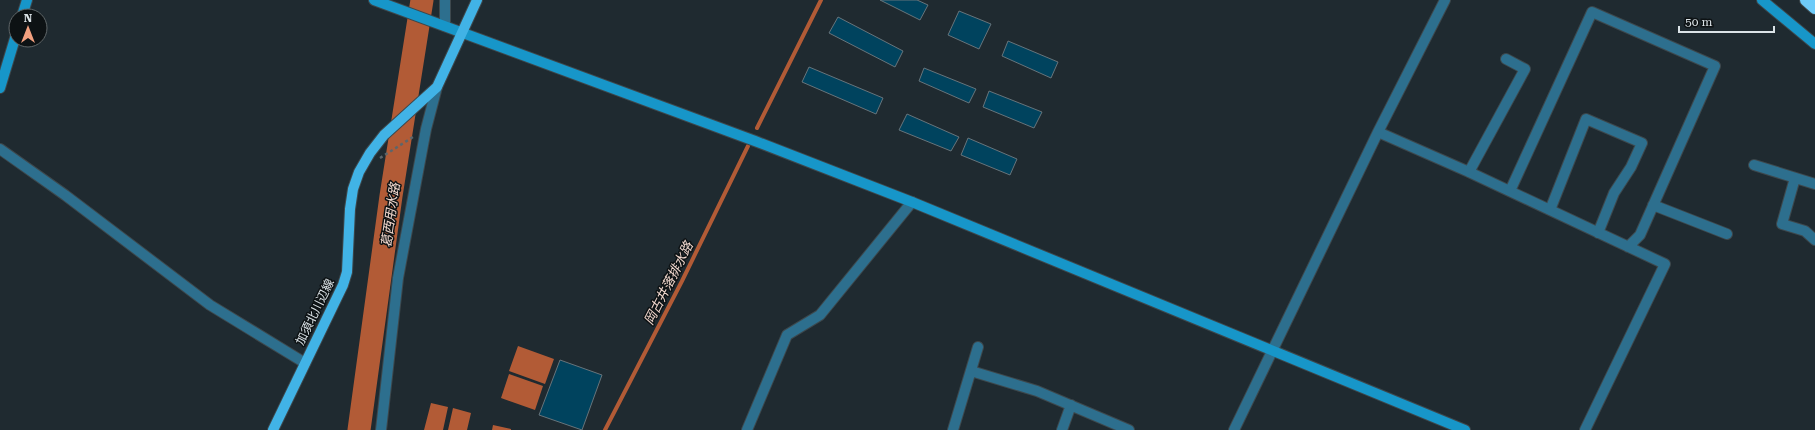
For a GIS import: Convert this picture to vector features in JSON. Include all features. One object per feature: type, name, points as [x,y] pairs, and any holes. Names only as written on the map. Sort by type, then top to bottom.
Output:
[{"type":"highway","points":[[1806,0],[1815,8]]},
{"type":"main road","points":[[437,87],[461,33],[478,0]]},
{"type":"main road","name":"加須北川辺線","points":[[273,430],[343,285],[347,272],[353,189],[359,172],[370,153],[384,135],[437,87]]},
{"type":"street","points":[[374,0],[751,139],[912,202],[1465,430]]},
{"type":"street","points":[[445,0],[445,26]]},
{"type":"street","points":[[1234,430],[1378,132],[1445,0]]},
{"type":"street","points":[[1762,0],[1815,44]]},
{"type":"street","points":[[1510,191],[1592,12],[1715,66],[1640,236],[1628,247]]},
{"type":"street","points":[[0,88],[12,48]]},
{"type":"street","points":[[1469,172],[1525,69],[1506,59]]},
{"type":"street","points":[[382,430],[398,278],[426,129],[437,87]]},
{"type":"street","points":[[1550,210],[1586,119],[1642,143],[1631,167],[1614,193],[1598,233]]},
{"type":"street","points":[[1378,132],[1469,172],[1664,264],[1584,430]]},
{"type":"street","points":[[0,149],[65,195],[210,305],[305,363]]},
{"type":"street","points":[[1754,165],[1815,184]]},
{"type":"street","points":[[1795,178],[1782,224],[1805,232],[1815,240]]},
{"type":"street","points":[[747,430],[787,335],[820,315],[912,202]]},
{"type":"street","points":[[1653,205],[1727,234]]},
{"type":"street","points":[[953,430],[978,347]]},
{"type":"street","points":[[971,371],[1037,391],[1129,430]]},
{"type":"street","points":[[1062,430],[1071,406]]},
{"type":"path","points":[[380,159],[426,129]]},
{"type":"shaded area","points":[[518,346],[554,359],[545,384],[509,371]]},
{"type":"shaded area","points":[[509,374],[543,386],[535,410],[501,398]]},
{"type":"shaded area","points":[[431,403],[448,407],[443,430],[424,430]]},
{"type":"shaded area","points":[[453,408],[471,413],[467,430],[448,430]]},
{"type":"shaded area","points":[[493,425],[511,429],[511,430],[492,430]]},
{"type":"building","points":[[880,0],[917,0],[928,5],[920,20]]},
{"type":"building","points":[[959,11],[991,24],[979,49],[948,35]]},
{"type":"building","points":[[838,17],[903,51],[895,67],[829,33]]},
{"type":"building","points":[[1008,41],[1058,62],[1051,78],[1002,56]]},
{"type":"building","points":[[809,67],[883,98],[876,114],[802,82]]},
{"type":"building","points":[[924,68],[976,89],[969,103],[919,81]]},
{"type":"building","points":[[989,91],[1042,112],[1034,128],[983,107]]},
{"type":"building","points":[[907,114],[959,137],[951,151],[899,130]]},
{"type":"building","points":[[968,138],[1017,159],[1010,175],[961,155]]},
{"type":"building","points":[[560,360],[602,375],[582,430],[539,415]]},
{"type":"waterway","name":"葛西用水路","points":[[359,430],[391,196],[422,0]]},
{"type":"waterway","name":"岡古井落排水路","points":[[757,128],[821,0]]},
{"type":"waterway","name":"岡古井落排水路","points":[[605,430],[682,281],[748,146]]}]
